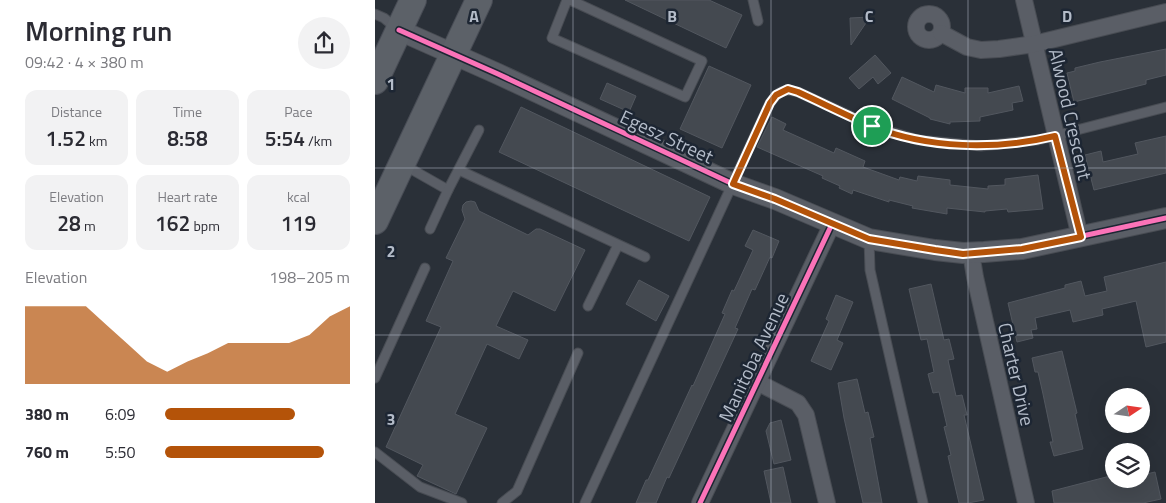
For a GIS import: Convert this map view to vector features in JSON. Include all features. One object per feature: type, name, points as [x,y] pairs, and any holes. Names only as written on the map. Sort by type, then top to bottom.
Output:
[{"type":"main road","points":[[375,81],[413,0]]},
{"type":"main road","points":[[375,221],[479,0]]},
{"type":"street","name":"Alwood Crescent","points":[[1024,0],[1055,136],[1081,237]]},
{"type":"street","points":[[941,33],[967,47],[981,50],[1007,48],[1034,44],[1166,12]]},
{"type":"street","name":"Egesz Street","points":[[399,30],[733,184],[775,199],[869,239],[935,250],[971,253],[1022,249],[1166,218]]},
{"type":"street","name":"Manitoba Avenue","points":[[703,502],[757,382],[832,224]]},
{"type":"street","name":"Charter Drive","points":[[971,253],[1026,503]]},
{"type":"street","points":[[757,382],[798,403],[806,415],[827,503]]},
{"type":"lane","points":[[569,0],[701,61],[685,97],[552,38],[569,0]]},
{"type":"lane","points":[[753,0],[758,21]]},
{"type":"lane","points":[[375,14],[384,18],[399,30]]},
{"type":"lane","points":[[585,503],[770,103],[776,95],[788,89],[798,92],[872,126],[918,140],[981,146],[1038,140],[1166,107]]},
{"type":"lane","points":[[430,229],[479,130]]},
{"type":"lane","points":[[402,164],[448,190]]},
{"type":"lane","points":[[459,170],[645,257]]},
{"type":"lane","points":[[869,239],[870,270],[923,503]]},
{"type":"lane","points":[[588,306],[618,245]]},
{"type":"lane","points":[[375,378],[425,268]]},
{"type":"lane","points":[[502,503],[517,491],[578,353]]},
{"type":"lane","points":[[375,453],[420,487],[462,503]]},
{"type":"building","points":[[625,0],[709,0],[742,15],[726,48]]},
{"type":"building","points":[[870,17],[851,45],[850,18]]},
{"type":"building","points":[[1166,49],[1166,75],[1146,80],[1146,84],[1074,102],[1067,73],[1075,71],[1075,68]]},
{"type":"building","points":[[875,55],[891,73],[878,84],[873,77],[859,89],[849,78]]},
{"type":"building","points":[[709,66],[751,85],[722,148],[680,129]]},
{"type":"building","points":[[902,77],[934,92],[936,85],[965,93],[965,88],[988,88],[988,93],[1019,86],[1023,101],[1012,103],[1013,110],[980,117],[980,121],[950,122],[950,124],[930,119],[892,99]]},
{"type":"building","points":[[607,83],[636,96],[629,112],[600,99]]},
{"type":"building","points":[[521,107],[710,197],[689,241],[499,152]]},
{"type":"building","points":[[772,117],[786,124],[783,130],[834,153],[836,148],[865,161],[863,167],[899,180],[900,177],[917,181],[918,176],[950,180],[950,185],[988,189],[988,186],[1005,185],[1005,179],[1038,175],[1043,209],[1008,212],[1007,209],[985,212],[947,208],[947,214],[912,208],[913,206],[889,200],[889,202],[853,190],[852,194],[822,178],[823,176],[757,147]]},
{"type":"building","points":[[1166,136],[1166,173],[1094,190],[1085,155],[1101,151],[1103,162],[1138,154],[1135,143]]},
{"type":"building","points":[[471,201],[475,202],[479,211],[528,235],[536,229],[540,229],[585,250],[555,311],[513,291],[496,326],[528,340],[519,359],[487,344],[455,414],[487,428],[456,494],[417,476],[423,465],[386,447],[441,327],[426,321],[453,261],[446,258],[465,219],[462,210],[463,205]]},
{"type":"building","points":[[753,230],[779,241],[772,258],[770,257],[755,290],[752,289],[735,328],[738,329],[656,503],[636,503],[693,386],[725,314],[722,313],[732,290],[734,291],[753,250],[745,246]]},
{"type":"building","points":[[1166,262],[1166,342],[1146,347],[1136,301],[1102,309],[1103,315],[1073,322],[1070,310],[1035,318],[1037,329],[1031,330],[1033,338],[1017,342],[1008,303],[1065,288],[1065,285],[1081,281],[1085,296],[1107,291],[1104,277]]},
{"type":"building","points":[[639,280],[669,296],[656,321],[626,304]]},
{"type":"building","points":[[931,284],[944,340],[949,339],[954,359],[948,360],[956,396],[962,395],[967,415],[964,415],[984,500],[959,503],[948,456],[951,455],[944,427],[947,426],[939,392],[933,393],[928,374],[934,372],[927,339],[921,340],[909,289]]},
{"type":"building","points":[[836,295],[853,302],[837,340],[843,343],[831,370],[811,361],[829,321],[826,319]]},
{"type":"building","points":[[1062,351],[1077,413],[1075,414],[1083,449],[1054,456],[1043,394],[1038,372],[1035,372],[1032,358]]},
{"type":"building","points":[[857,379],[865,413],[868,412],[874,437],[870,438],[882,503],[863,503],[844,418],[838,383]]},
{"type":"building","points":[[781,420],[791,460],[774,464],[766,431],[770,423]]},
{"type":"building","points":[[783,467],[791,503],[771,503],[764,471]]},
{"type":"building","points":[[1155,472],[1161,499],[1143,503],[1054,503],[1052,491],[1105,477],[1105,488],[1150,488],[1150,473]]},
{"type":"cycle path","points":[[399,30],[733,184],[775,199],[869,239],[935,250],[963,253],[984,252],[1022,249],[1166,218]]},
{"type":"cycle path","points":[[700,503],[832,224]]},
{"type":"route","points":[[788,89],[798,92],[872,126],[918,140],[981,146],[1038,140],[1055,136],[1081,237],[1022,249],[963,254],[935,250],[869,239],[775,199],[733,184],[770,103],[781,91],[788,89]]}]
